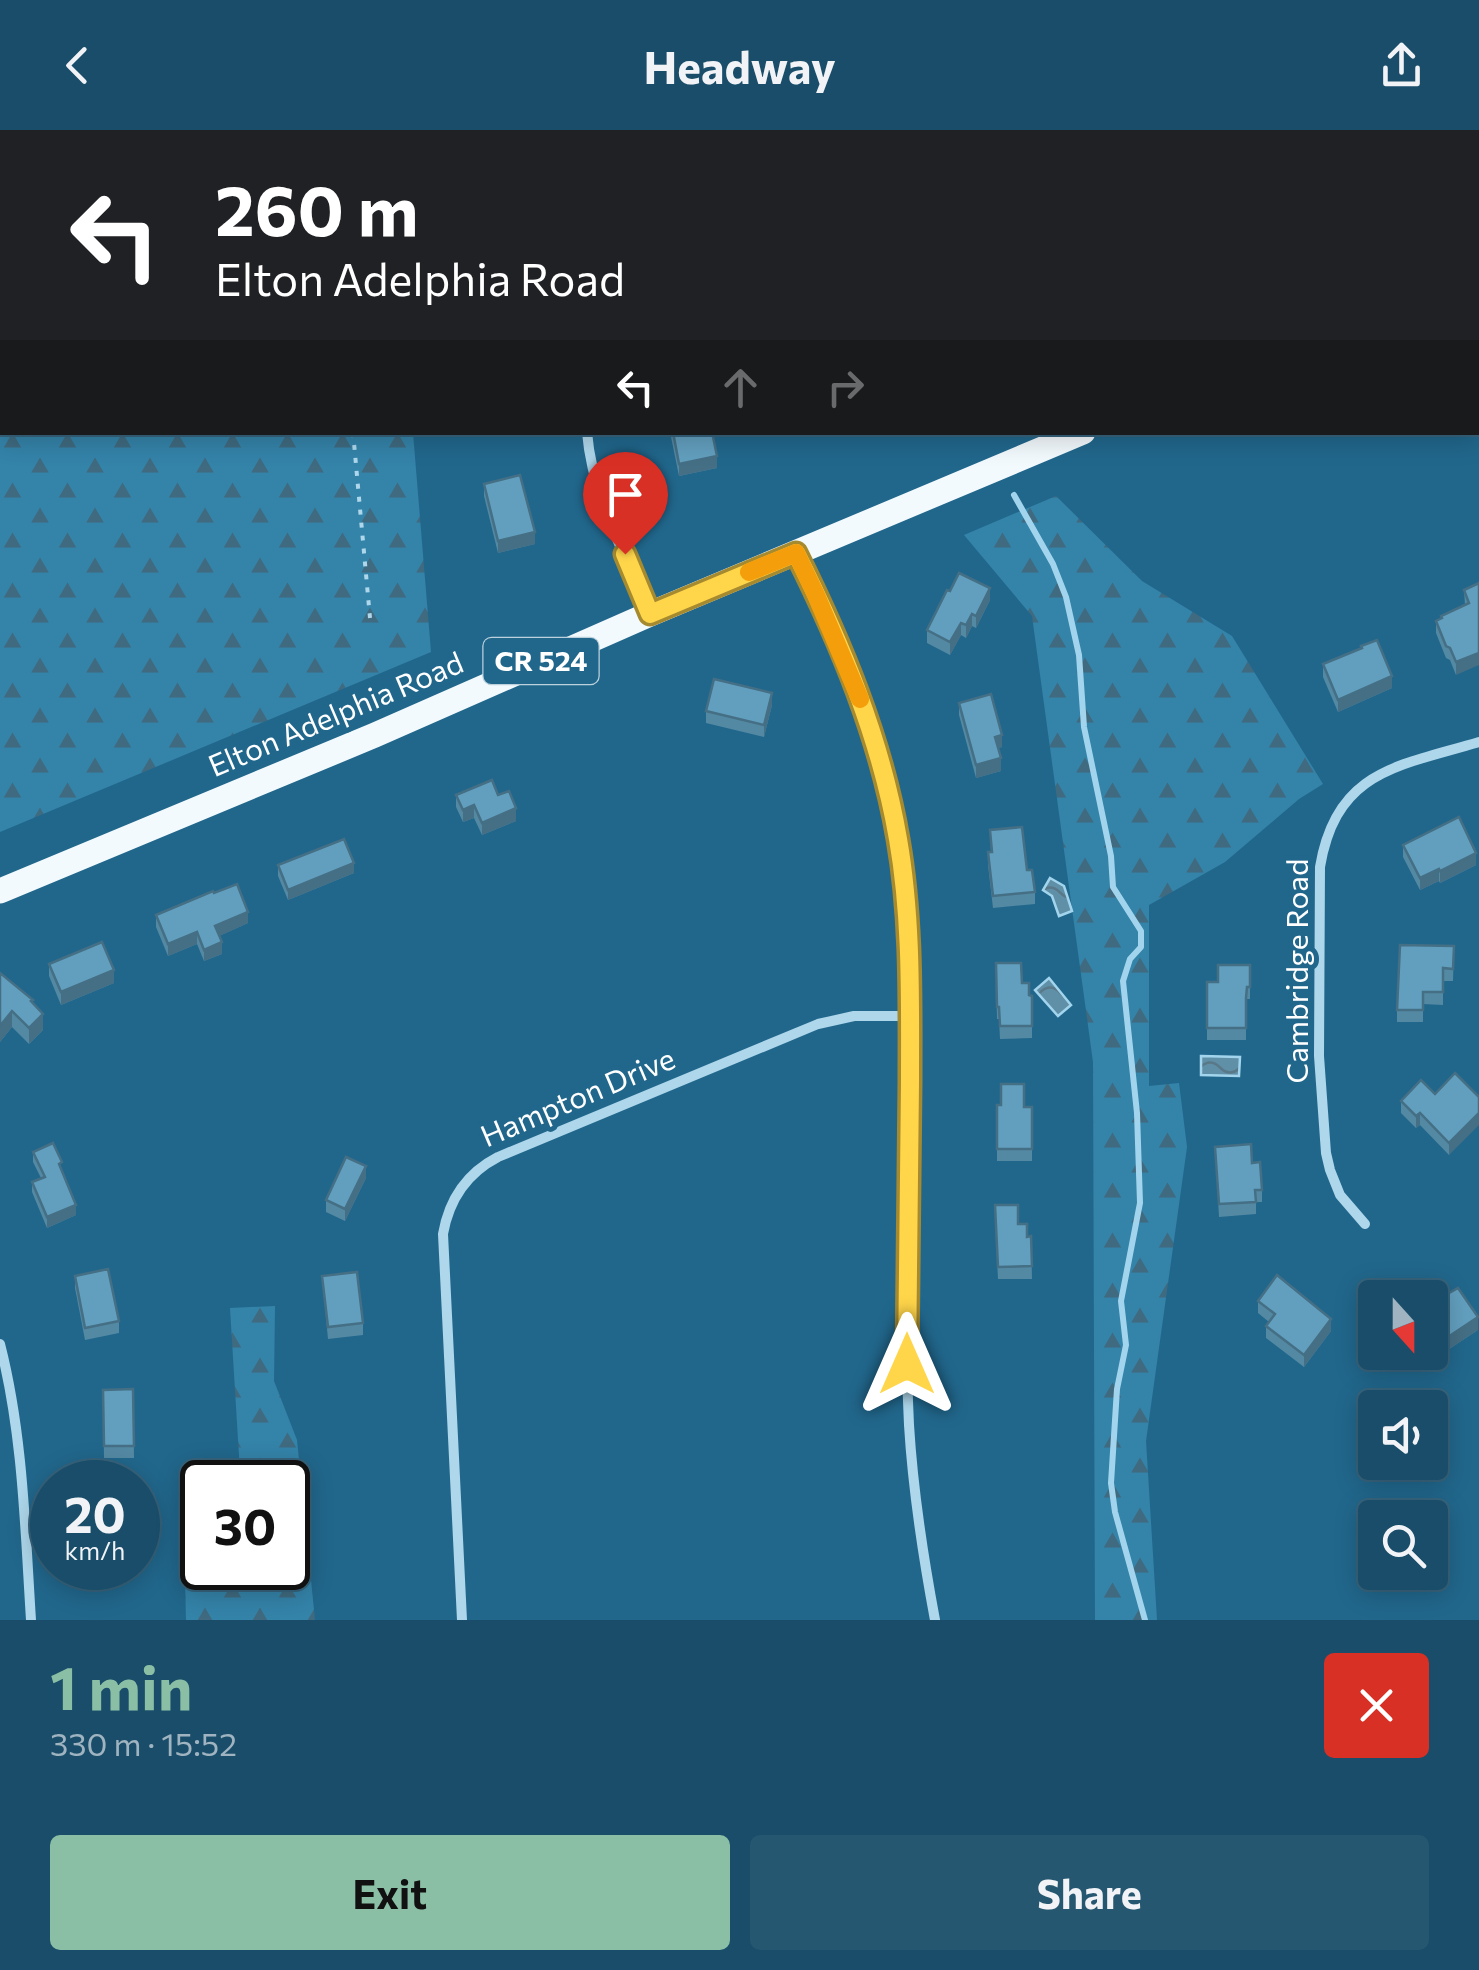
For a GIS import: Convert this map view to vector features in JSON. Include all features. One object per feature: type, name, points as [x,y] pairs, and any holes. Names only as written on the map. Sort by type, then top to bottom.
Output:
[{"type":"main road","name":"Elton Adelphia Road","points":[[0,891],[1076,435]]},
{"type":"street","points":[[588,435],[600,495],[650,614]]},
{"type":"street","points":[[796,553],[863,707],[886,782],[906,890],[910,1016],[910,1427],[918,1520],[935,1620]]},
{"type":"street","name":"Cambridge Road","points":[[1365,1224],[1340,1195],[1326,1153],[1319,1056],[1320,867],[1324,842],[1349,796],[1372,778],[1403,764],[1479,742]]},
{"type":"street","name":"Hampton Drive","points":[[462,1620],[443,1234],[456,1194],[473,1174],[498,1157],[818,1024],[854,1016],[910,1016]]},
{"type":"street","points":[[0,1344],[20,1455],[31,1620]]},
{"type":"path","points":[[353,435],[370,618]]},
{"type":"green space","points":[[0,435],[413,435],[431,652],[0,832]]},
{"type":"green space","points":[[1056,496],[1142,581],[1232,636],[1323,784],[1299,799],[1225,862],[1149,905],[1149,1086],[1179,1083],[1187,1147],[1146,1441],[1157,1620],[1095,1620],[1093,1062],[1032,616],[964,535]]},
{"type":"green space","points":[[275,1306],[274,1381],[297,1440],[299,1460],[239,1460],[230,1308]]},
{"type":"green space","points":[[310,1570],[315,1620],[186,1620],[185,1590],[310,1590]]},
{"type":"water","points":[[1050,878],[1064,886],[1072,911],[1059,916],[1052,896],[1043,890]]},
{"type":"water","points":[[1049,978],[1071,1005],[1058,1016],[1035,990]]},
{"type":"water","points":[[1201,1056],[1240,1057],[1239,1076],[1201,1075]]},
{"type":"building","points":[[674,435],[713,435],[717,456],[679,464]]},
{"type":"building","points":[[520,475],[535,532],[498,541],[484,484]]},
{"type":"building","points":[[959,573],[990,588],[976,616],[972,614],[966,625],[961,623],[950,642],[927,630]]},
{"type":"building","points":[[1479,583],[1479,653],[1456,662],[1436,621],[1469,603],[1464,590]]},
{"type":"building","points":[[1377,640],[1392,676],[1338,700],[1323,664]]},
{"type":"building","points":[[714,679],[772,693],[764,725],[706,711]]},
{"type":"building","points":[[991,694],[1002,735],[995,737],[1001,758],[976,765],[959,703]]},
{"type":"building","points":[[492,780],[498,795],[509,791],[516,808],[482,823],[474,805],[463,810],[456,795]]},
{"type":"building","points":[[1459,817],[1476,853],[1420,878],[1403,845]]},
{"type":"building","points":[[1022,827],[1027,870],[1032,870],[1035,892],[993,896],[990,830]]},
{"type":"building","points":[[344,839],[354,863],[288,890],[278,865]]},
{"type":"building","points":[[237,884],[248,912],[215,926],[222,942],[204,950],[197,932],[168,944],[156,915]]},
{"type":"building","points":[[102,942],[114,970],[61,992],[49,964]]},
{"type":"building","points":[[1400,945],[1454,946],[1453,969],[1443,968],[1443,992],[1423,992],[1423,1010],[1397,1010]]},
{"type":"building","points":[[996,963],[1021,963],[1022,983],[1029,983],[1032,996],[1032,1026],[1000,1026]]},
{"type":"building","points":[[1218,965],[1250,965],[1246,1028],[1207,1028],[1207,982],[1218,982]]},
{"type":"building","points":[[0,973],[33,1000],[43,1014],[29,1028],[12,1011],[0,1026]]},
{"type":"building","points":[[1455,1073],[1479,1097],[1479,1113],[1449,1143],[1420,1113],[1416,1116],[1401,1101],[1421,1080],[1435,1094]]},
{"type":"building","points":[[1001,1084],[1024,1084],[1024,1107],[1032,1107],[1032,1149],[997,1149]]},
{"type":"building","points":[[53,1143],[76,1205],[47,1217],[32,1182],[45,1177],[33,1152]]},
{"type":"building","points":[[1251,1144],[1252,1163],[1260,1162],[1262,1190],[1255,1190],[1256,1202],[1219,1204],[1215,1147]]},
{"type":"building","points":[[346,1157],[366,1166],[345,1209],[326,1200]]},
{"type":"building","points":[[995,1205],[1018,1205],[1018,1224],[1027,1224],[1027,1237],[1031,1236],[1032,1266],[998,1267]]},
{"type":"building","points":[[108,1269],[119,1321],[85,1328],[75,1276]]},
{"type":"building","points":[[357,1272],[363,1323],[328,1327],[322,1276]]},
{"type":"building","points":[[1277,1275],[1331,1319],[1304,1355],[1266,1326],[1275,1314],[1258,1301]]},
{"type":"building","points":[[1458,1288],[1478,1317],[1448,1337],[1448,1294]]},
{"type":"building","points":[[133,1389],[134,1446],[104,1446],[103,1390]]},
{"type":"waterway","points":[[1014,495],[1053,564],[1066,597],[1079,655],[1084,727],[1111,856],[1113,887],[1141,931],[1141,947],[1130,959],[1123,981],[1137,1113],[1140,1203],[1121,1301],[1126,1345],[1117,1389],[1111,1483],[1115,1512],[1145,1620]]},
{"type":"slow traffic","points":[[749,572],[796,553],[860,699]]},
{"type":"route","points":[[625,554],[650,614],[796,553],[863,707],[886,782],[906,890],[910,1016],[907,1364]]}]
